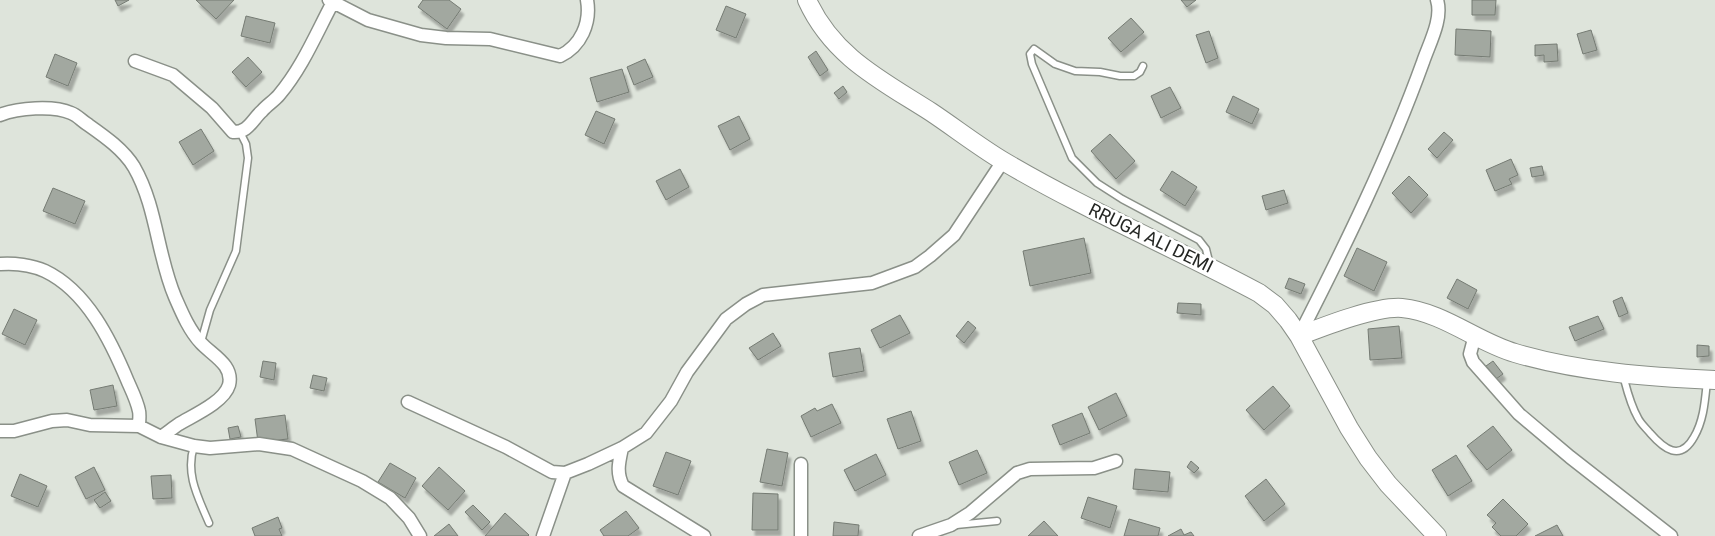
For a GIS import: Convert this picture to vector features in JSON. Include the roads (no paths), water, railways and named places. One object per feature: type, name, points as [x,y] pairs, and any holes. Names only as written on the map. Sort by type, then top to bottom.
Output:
[{"type":"main road","name":"RRUGA ALI DEMI","points":[[807,0],[831,39],[856,64],[1003,161],[1070,198],[1259,293],[1275,305],[1299,336],[1349,428],[1368,458],[1388,484],[1437,536]]},
{"type":"main road","points":[[1299,336],[1328,324],[1400,308],[1415,310],[1433,316],[1513,352],[1549,362],[1649,377],[1711,380]]},
{"type":"street","points":[[136,61],[173,75],[212,108],[232,132],[240,132],[248,127],[277,98],[288,84],[302,63],[331,1],[368,20],[421,35],[446,38],[490,39],[560,56],[570,51],[577,43],[585,27],[588,8],[587,0]]},
{"type":"street","points":[[1299,336],[1348,240],[1409,102],[1436,22],[1439,7],[1437,0]]},
{"type":"street","points":[[0,115],[29,109],[52,109],[71,113],[105,136],[119,149],[133,166],[146,192],[163,264],[175,296],[188,324],[201,343],[216,356],[229,372],[229,385],[220,398],[206,409],[177,425],[161,438]]},
{"type":"street","points":[[408,402],[506,446],[552,472],[565,472],[588,464],[622,448],[646,433],[671,401],[687,372],[726,318],[763,295],[872,283],[914,267],[954,235],[1003,161]]},
{"type":"street","points":[[0,264],[11,263],[44,270],[67,286],[90,310],[126,375],[139,411],[139,426]]},
{"type":"street","points":[[1475,335],[1470,354],[1473,362],[1519,414],[1570,457],[1671,536]]},
{"type":"street","points":[[0,431],[14,431],[52,421],[67,420],[90,425],[139,426],[161,438],[194,446],[210,448],[260,444],[292,449],[362,481],[390,498],[409,518],[420,536]]},
{"type":"street","points":[[622,448],[617,470],[623,486],[704,536]]},
{"type":"street","points":[[919,536],[951,525],[970,514],[1017,473],[1030,469],[1094,468],[1116,461]]},
{"type":"street","points":[[800,536],[801,464]]},
{"type":"street","points":[[543,536],[565,472]]},
{"type":"lane","points":[[1143,66],[1140,72],[1134,76],[1120,76],[1100,72],[1074,71],[1055,64],[1034,49],[1030,54],[1032,64],[1072,158],[1097,183],[1122,199],[1199,240],[1206,249],[1211,268]]},
{"type":"lane","points":[[201,343],[210,310],[236,251],[248,158],[246,144],[240,132]]},
{"type":"lane","points":[[1623,374],[1628,397],[1638,420],[1662,446],[1671,451],[1685,448],[1694,438],[1703,416],[1711,380]]},
{"type":"lane","points":[[194,446],[190,459],[190,470],[209,523]]},
{"type":"lane","points":[[951,525],[997,522]]}]
